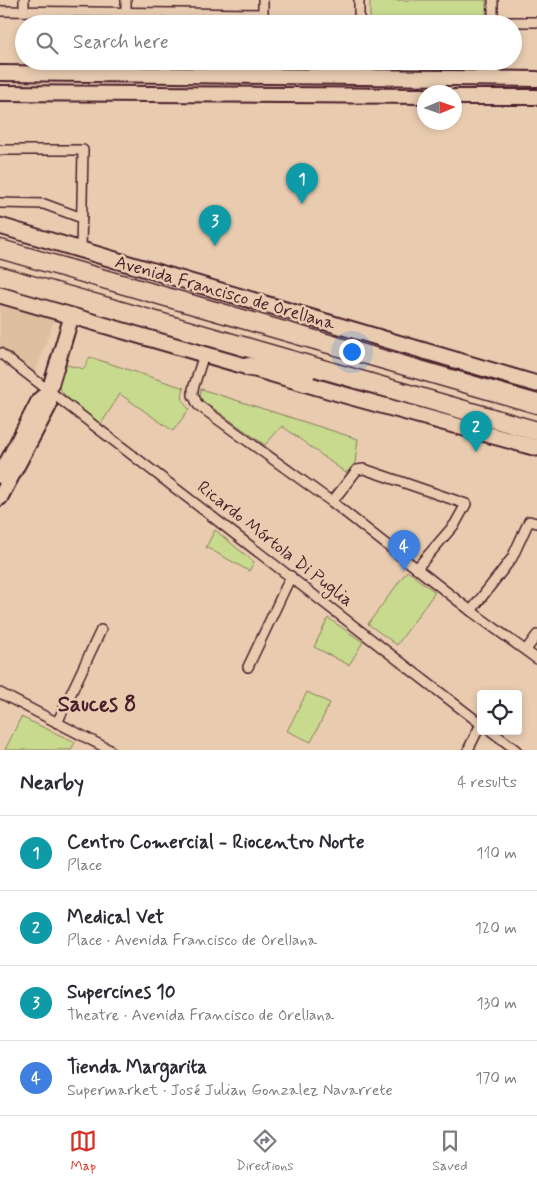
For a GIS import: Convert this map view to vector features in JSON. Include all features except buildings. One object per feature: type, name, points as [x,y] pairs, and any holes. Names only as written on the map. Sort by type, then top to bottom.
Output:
[{"type":"highway","name":"Avenida Francisco de Orellana","points":[[0,250],[537,404]]},
{"type":"highway","points":[[0,276],[537,431]]},
{"type":"highway","points":[[249,367],[354,378]]},
{"type":"highway","points":[[507,423],[537,440]]},
{"type":"main road","name":"Avenida Francisco de Orellana","points":[[0,226],[537,384]]},
{"type":"main road","points":[[0,295],[537,448]]},
{"type":"street","points":[[24,0],[24,11]]},
{"type":"street","points":[[126,0],[126,12]]},
{"type":"street","points":[[0,11],[263,14],[263,0]]},
{"type":"street","points":[[358,15],[359,0]]},
{"type":"street","points":[[493,0],[493,15]]},
{"type":"street","points":[[522,22],[537,22]]},
{"type":"street","points":[[263,70],[263,76]]},
{"type":"street","points":[[358,70],[358,77]]},
{"type":"street","points":[[493,70],[493,79]]},
{"type":"street","points":[[0,73],[534,79],[534,96],[462,97]]},
{"type":"street","points":[[0,93],[417,96]]},
{"type":"street","points":[[0,150],[83,150],[81,251]]},
{"type":"street","points":[[0,203],[44,204],[82,218]]},
{"type":"street","points":[[0,498],[49,406],[49,391],[72,316]]},
{"type":"street","name":"Ricardo Mórtola Di Puglia","points":[[0,353],[477,721]]},
{"type":"street","points":[[204,354],[194,389],[194,399],[198,405],[332,502],[471,611],[537,659]]},
{"type":"street","points":[[0,476],[39,400],[49,391]]},
{"type":"street","points":[[332,502],[360,469],[466,504],[455,524],[417,568]]},
{"type":"street","points":[[471,611],[512,558],[529,521],[537,523]]},
{"type":"street","points":[[248,666],[291,576]]},
{"type":"street","points":[[57,723],[102,630]]},
{"type":"street","points":[[526,650],[537,635]]},
{"type":"street","points":[[0,693],[110,750]]},
{"type":"street","points":[[468,750],[477,732]]},
{"type":"street","points":[[496,735],[516,750]]},
{"type":"shaded area","points":[[0,301],[55,318],[34,376],[0,349]]},
{"type":"green space","points":[[370,0],[486,0],[486,15],[370,15]]},
{"type":"green space","points":[[90,357],[184,388],[183,399],[189,409],[173,431],[120,394],[101,424],[67,398],[61,391],[57,379],[63,364],[84,369]]},
{"type":"green space","points":[[201,389],[358,439],[355,463],[346,473],[282,426],[265,445],[203,401],[200,397]]},
{"type":"green space","points":[[215,530],[254,562],[249,571],[206,547]]},
{"type":"green space","points":[[407,571],[435,592],[397,645],[368,624]]},
{"type":"green space","points":[[328,618],[363,642],[349,665],[314,647]]},
{"type":"green space","points":[[307,692],[330,703],[311,742],[287,731]]},
{"type":"green space","points":[[21,717],[75,742],[71,750],[5,750]]},
{"type":"place","name":"Centro Comercial - Riocentro Norte","points":[[302,204]]},
{"type":"place","name":"Supercines 10","points":[[215,246]]},
{"type":"place","name":"Medical Vet","points":[[476,452]]},
{"type":"place","name":"Tienda Margarita","points":[[404,571]]},
{"type":"district","name":"Sauces 8","points":[[97,705]]}]
